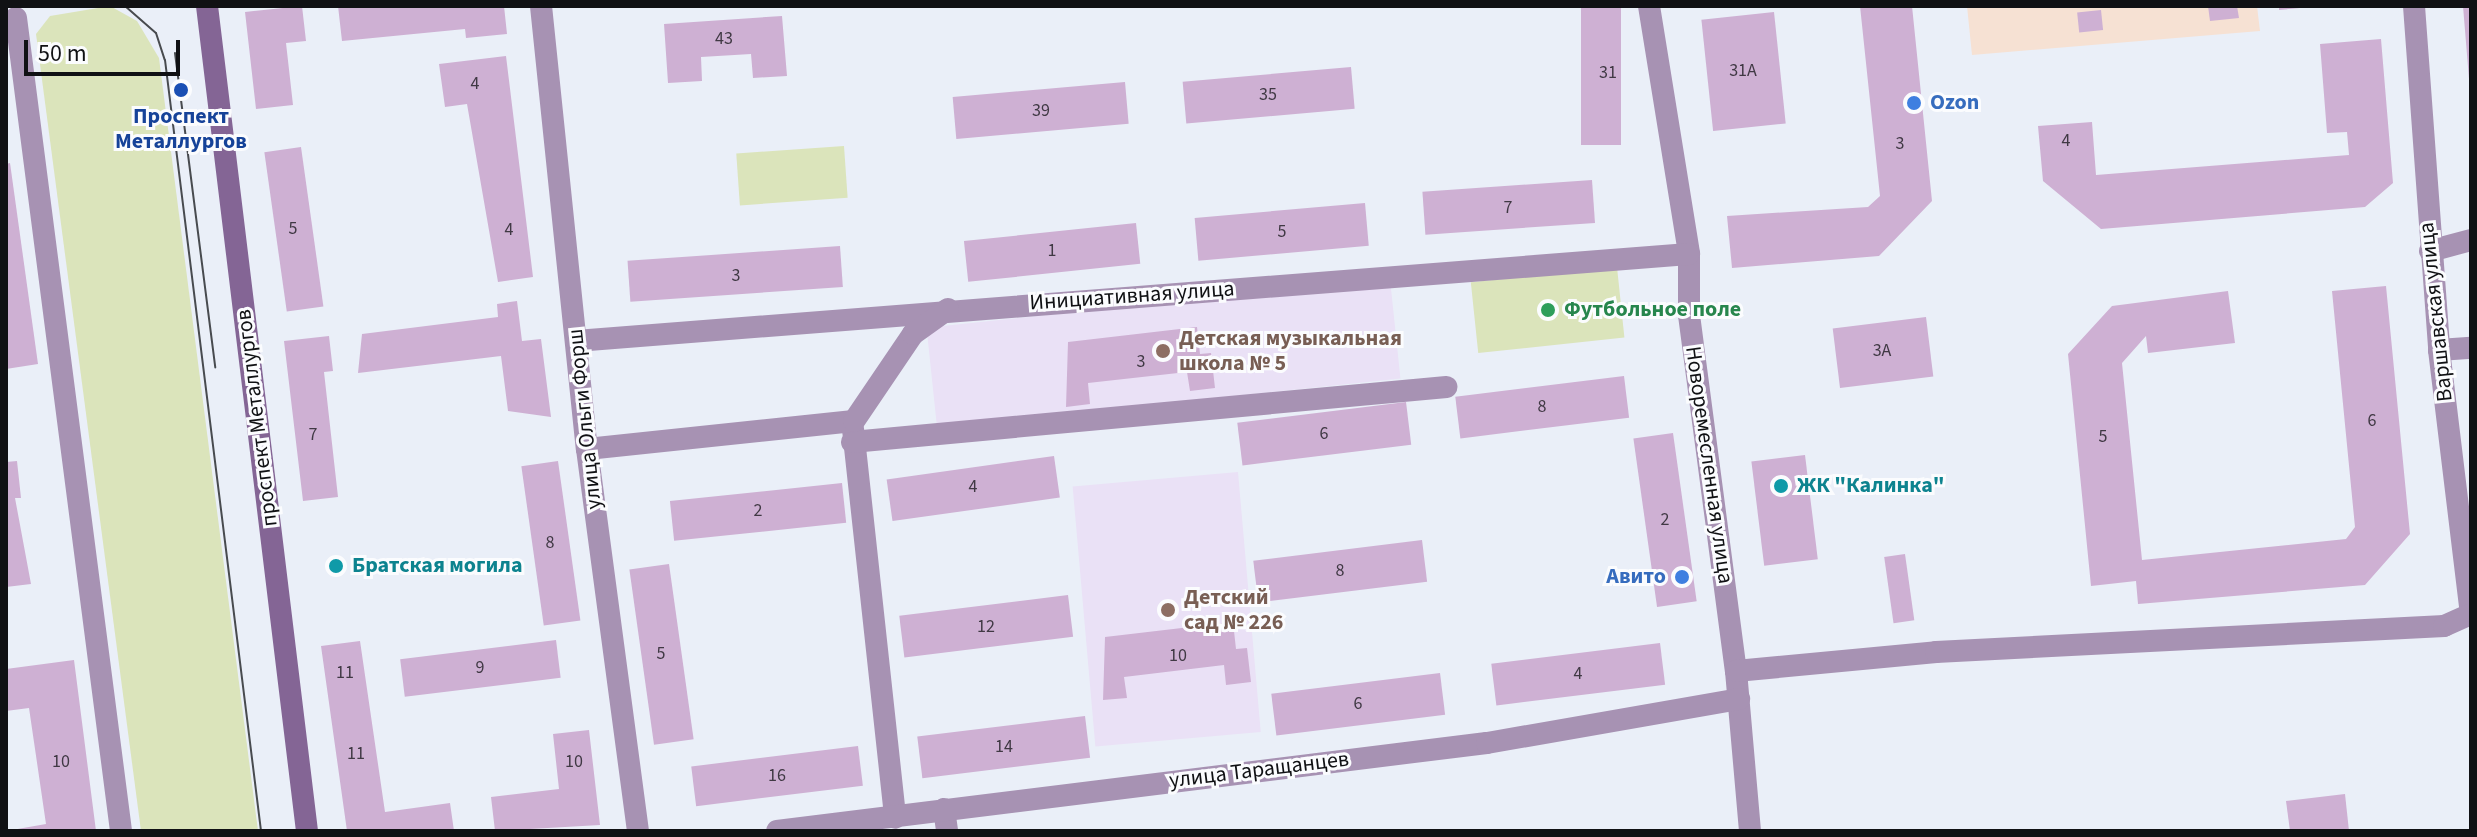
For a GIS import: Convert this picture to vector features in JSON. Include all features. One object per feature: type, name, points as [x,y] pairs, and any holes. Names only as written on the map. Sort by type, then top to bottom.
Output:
[{"type":"main road","name":"проспект Металлургов","points":[[207,6],[307,831]]},
{"type":"street","name":"улица Ольги Форш","points":[[541,6],[587,449],[638,831]]},
{"type":"street","name":"Новоремесленная улица","points":[[1649,6],[1689,254],[1689,315],[1736,671],[1750,831]]},
{"type":"street","name":"Варшавская улица","points":[[2414,6],[2439,350],[2470,615]]},
{"type":"street","points":[[17,14],[121,831]]},
{"type":"street","points":[[2430,251],[2471,240]]},
{"type":"street","name":"Инициативная улица","points":[[576,341],[949,308],[1689,254]]},
{"type":"street","points":[[895,818],[853,432],[913,334],[949,308]]},
{"type":"street","points":[[2439,350],[2471,348]]},
{"type":"street","points":[[587,449],[1446,387]]},
{"type":"street","points":[[1736,671],[1936,652],[2444,626],[2470,615]]},
{"type":"street","name":"улица Таращанцев","points":[[777,831],[895,818],[945,820],[1487,743],[1739,699]]},
{"type":"shaded area","points":[[1967,6],[2257,6],[2260,31],[1972,55]]},
{"type":"shaded area","name":"Детская музыкальная школа № 5","points":[[1390,279],[1400,378],[937,427],[927,328]]},
{"type":"shaded area","name":"Детский сад № 226","points":[[1238,472],[1261,732],[1095,746],[1073,486]]},
{"type":"green space","points":[[110,6],[137,21],[159,58],[258,831],[141,831],[36,34],[50,16]]},
{"type":"green space","points":[[844,146],[848,198],[740,205],[736,154]]},
{"type":"green space","name":"Футбольное поле","points":[[1617,267],[1624,338],[1478,353],[1471,282]]},
{"type":"building","points":[[302,6],[306,41],[286,43],[293,105],[256,109],[245,12]]},
{"type":"building","points":[[338,6],[504,6],[507,34],[466,38],[465,29],[342,41]]},
{"type":"building","points":[[1581,6],[1621,6],[1621,145],[1581,145]]},
{"type":"building","points":[[1860,6],[1912,6],[1932,201],[1879,256],[1732,268],[1727,216],[1868,207],[1880,196]]},
{"type":"building","points":[[2208,6],[2237,6],[2239,18],[2210,21]]},
{"type":"building","points":[[2279,6],[2300,6],[2300,8],[2279,10]]},
{"type":"building","points":[[2463,6],[2471,6],[2471,79],[2469,79]]},
{"type":"building","points":[[2101,10],[2103,30],[2079,32],[2077,13]]},
{"type":"building","points":[[1774,12],[1786,123],[1713,131],[1701,20]]},
{"type":"building","points":[[782,16],[787,76],[753,78],[751,54],[701,57],[702,81],[668,83],[664,24]]},
{"type":"building","points":[[2381,39],[2393,183],[2365,207],[2101,229],[2043,181],[2038,126],[2092,122],[2096,175],[2349,155],[2347,132],[2327,133],[2320,44]]},
{"type":"building","points":[[506,56],[533,277],[498,282],[467,104],[445,107],[439,64]]},
{"type":"building","points":[[1351,67],[1355,109],[1186,124],[1183,82]]},
{"type":"building","points":[[1125,82],[1129,124],[956,139],[953,97]]},
{"type":"building","points":[[301,147],[323,306],[287,312],[264,152]]},
{"type":"building","points":[[10,163],[38,364],[6,369],[6,164]]},
{"type":"building","points":[[1592,180],[1595,223],[1425,235],[1422,192]]},
{"type":"building","points":[[1365,203],[1369,246],[1198,261],[1195,218]]},
{"type":"building","points":[[1136,223],[1140,264],[968,282],[964,241]]},
{"type":"building","points":[[840,246],[843,287],[630,302],[628,261]]},
{"type":"building","points":[[2386,286],[2410,534],[2365,585],[2138,604],[2136,581],[2091,586],[2068,354],[2112,306],[2228,291],[2235,343],[2148,353],[2146,336],[2122,363],[2142,560],[2346,539],[2355,527],[2332,291]]},
{"type":"building","points":[[517,301],[522,341],[541,339],[551,417],[508,411],[501,356],[358,373],[362,334],[498,317],[497,304]]},
{"type":"building","points":[[1926,317],[1933,377],[1840,388],[1833,328]]},
{"type":"building","points":[[1197,327],[1200,354],[1211,353],[1215,388],[1190,391],[1187,372],[1088,383],[1090,404],[1066,407],[1068,342]]},
{"type":"building","points":[[329,336],[333,371],[324,372],[338,497],[303,501],[284,341]]},
{"type":"building","points":[[1624,376],[1629,418],[1460,438],[1455,397]]},
{"type":"building","points":[[1406,402],[1411,445],[1243,465],[1237,423]]},
{"type":"building","points":[[1673,433],[1697,601],[1657,607],[1633,439]]},
{"type":"building","name":"ЖК \"Калинка\"","points":[[1805,455],[1818,559],[1764,566],[1751,462]]},
{"type":"building","points":[[1054,456],[1060,498],[892,521],[887,480]]},
{"type":"building","points":[[17,461],[21,498],[15,498],[31,584],[6,587],[6,462]]},
{"type":"building","points":[[558,461],[580,620],[544,626],[521,466]]},
{"type":"building","points":[[842,483],[846,523],[674,541],[670,501]]},
{"type":"building","points":[[1422,540],[1427,582],[1258,602],[1253,561]]},
{"type":"building","points":[[1905,554],[1914,620],[1894,623],[1884,557]]},
{"type":"building","points":[[669,564],[694,739],[654,745],[629,570]]},
{"type":"building","points":[[1068,595],[1073,637],[904,657],[899,616]]},
{"type":"building","points":[[1233,622],[1236,649],[1247,648],[1251,682],[1226,685],[1224,665],[1124,677],[1127,698],[1103,700],[1105,637]]},
{"type":"building","points":[[556,640],[561,678],[405,697],[400,659]]},
{"type":"building","points":[[360,641],[385,812],[450,803],[454,831],[347,831],[321,646]]},
{"type":"building","points":[[1660,643],[1665,685],[1496,705],[1491,664]]},
{"type":"building","points":[[74,660],[96,831],[6,831],[46,824],[29,708],[6,711],[6,669]]},
{"type":"building","points":[[1440,673],[1445,715],[1276,735],[1271,694]]},
{"type":"building","points":[[1085,716],[1090,758],[922,778],[917,737]]},
{"type":"building","points":[[589,730],[600,825],[495,831],[491,797],[559,789],[553,734]]},
{"type":"building","points":[[858,746],[863,786],[696,806],[691,766]]},
{"type":"building","points":[[2345,794],[2349,831],[2290,831],[2286,801]]},
{"type":"tram line","points":[[125,6],[156,33],[165,60],[261,831]]},
{"type":"tram line","points":[[175,53],[215,367]]},
{"type":"place","name":"Проспект Металлургов","points":[[181,90]]},
{"type":"place","name":"Ozon","points":[[1914,103]]},
{"type":"place","name":"Футбольное поле","points":[[1548,310]]},
{"type":"place","name":"Детская музыкальная школа № 5","points":[[1163,351]]},
{"type":"place","name":"ЖК \"Калинка\"","points":[[1781,486]]},
{"type":"place","name":"Братская могила","points":[[336,566]]},
{"type":"place","name":"Авито","points":[[1682,577]]},
{"type":"place","name":"Детский сад № 226","points":[[1168,610]]}]
